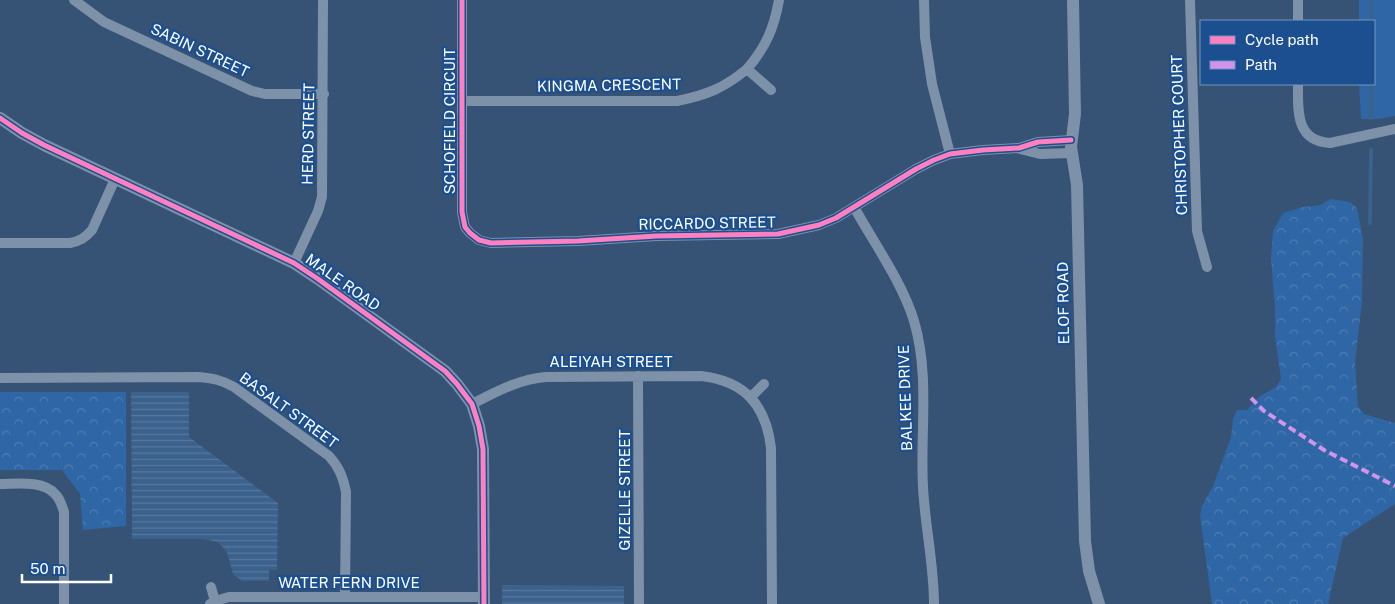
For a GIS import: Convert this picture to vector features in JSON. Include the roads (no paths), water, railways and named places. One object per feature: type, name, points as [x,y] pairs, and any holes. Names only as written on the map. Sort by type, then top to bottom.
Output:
[{"type":"street","name":"SABIN STREET","points":[[74,0],[104,22],[252,91],[266,94],[324,94]]},
{"type":"street","name":"HERD STREET","points":[[294,263],[318,212],[322,197],[323,0]]},
{"type":"street","name":"SCHOFIELD CIRCUIT","points":[[462,0],[462,212],[465,227],[475,237]]},
{"type":"street","name":"KINGMA CRESCENT","points":[[462,101],[678,101],[700,97],[731,83],[761,53],[776,18],[779,0]]},
{"type":"street","points":[[924,0],[925,37],[930,76],[950,154]]},
{"type":"street","name":"ELOF ROAD","points":[[1073,0],[1075,114],[1072,147],[1077,185],[1085,541],[1089,571],[1099,604]]},
{"type":"street","name":"CHRISTOPHER COURT","points":[[1190,0],[1196,232],[1207,267]]},
{"type":"street","points":[[1298,0],[1298,20]]},
{"type":"street","points":[[748,68],[771,90]]},
{"type":"street","points":[[1298,85],[1298,118],[1301,125],[1312,137],[1322,142],[1330,143],[1395,129]]},
{"type":"street","name":"MALE ROAD","points":[[0,118],[22,133],[115,179],[294,263],[318,278],[445,371],[472,404],[479,426],[483,449],[484,601]]},
{"type":"street","name":"RICCARDO STREET","points":[[475,237],[485,242],[500,243],[656,236],[778,234],[818,225],[854,207],[934,160],[950,154],[1019,148],[1040,154],[1072,147]]},
{"type":"street","points":[[0,243],[70,243],[86,237],[92,230],[115,179]]},
{"type":"street","name":"BALKEE DRIVE","points":[[854,207],[906,298],[920,343],[923,488],[934,604]]},
{"type":"street","name":"GIZELLE STREET","points":[[638,376],[639,604]]},
{"type":"street","name":"ALEIYAH STREET","points":[[472,404],[514,383],[531,378],[701,376],[717,378],[732,384],[751,397],[764,417],[769,432],[771,448],[772,604]]},
{"type":"street","name":"BASALT STREET","points":[[0,378],[198,377],[224,381],[234,387],[329,456],[338,466],[346,492],[346,597]]},
{"type":"street","points":[[751,397],[764,384]]},
{"type":"street","points":[[0,484],[40,486],[55,494],[60,501],[64,512],[64,604]]},
{"type":"street","name":"WATER FERN DRIVE","points":[[211,587],[213,602],[229,597],[346,597],[484,601]]},
{"type":"waterway","points":[[1371,0],[1371,20]]},
{"type":"waterway","points":[[1371,85],[1371,118]]},
{"type":"waterway","points":[[1370,223],[1371,150]]}]
